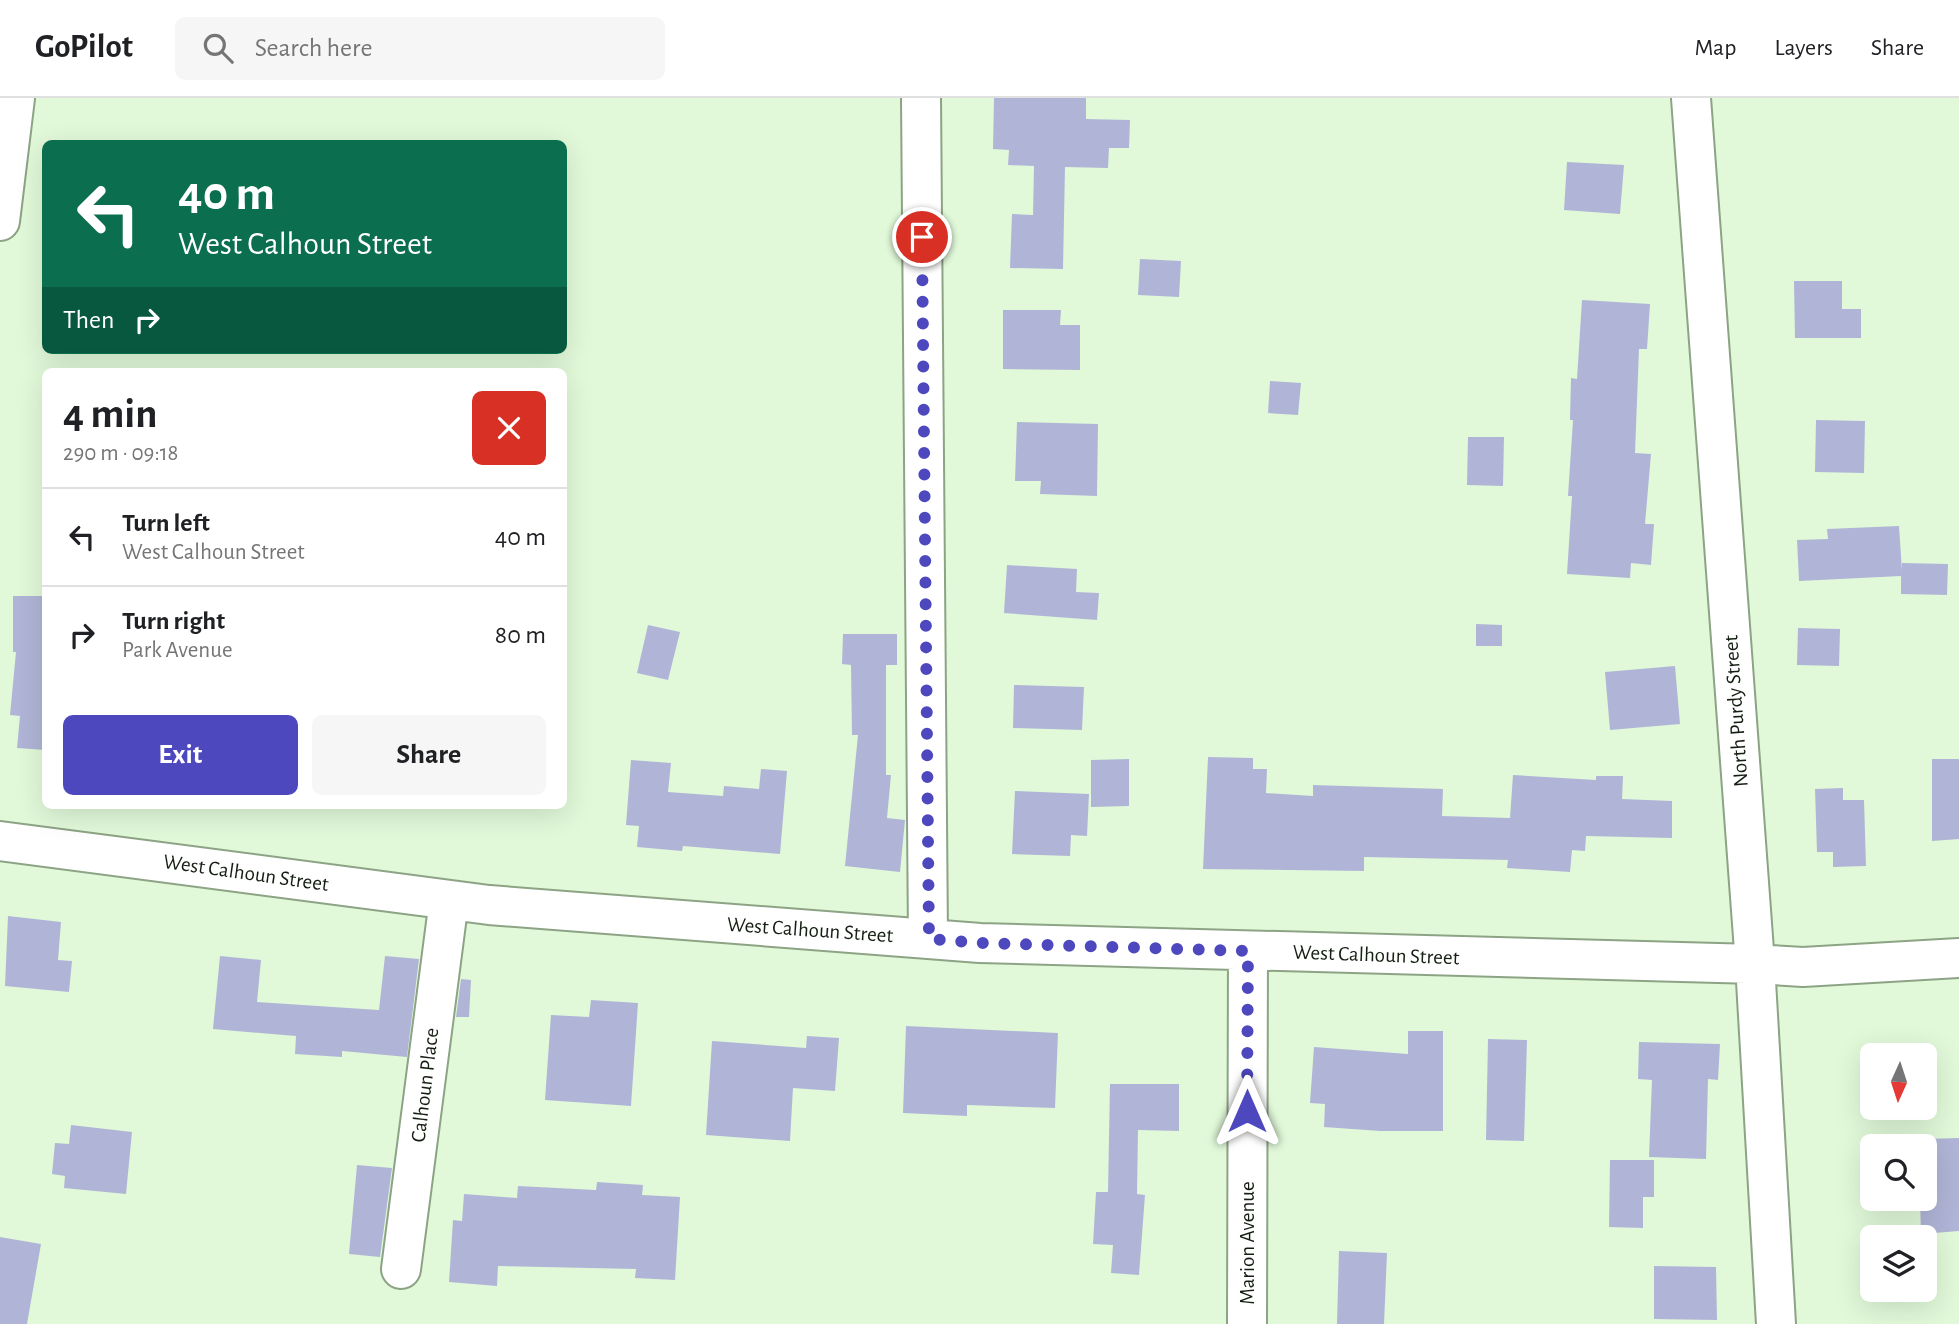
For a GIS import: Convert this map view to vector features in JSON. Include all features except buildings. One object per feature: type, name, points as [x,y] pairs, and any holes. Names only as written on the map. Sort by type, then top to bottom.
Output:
[{"type":"street","points":[[0,221],[15,98]]},
{"type":"street","points":[[921,98],[929,939]]},
{"type":"street","name":"North Purdy Street","points":[[1691,98],[1755,964],[1776,1324]]},
{"type":"street","name":"West Calhoun Street","points":[[0,841],[449,901],[980,943],[1803,967],[1959,958]]},
{"type":"street","name":"Calhoun Place","points":[[401,1269],[449,901]]},
{"type":"street","name":"Marion Avenue","points":[[1247,1324],[1248,951]]},
{"type":"route","points":[[922,237],[929,939],[1248,951],[1247,1111]]}]
